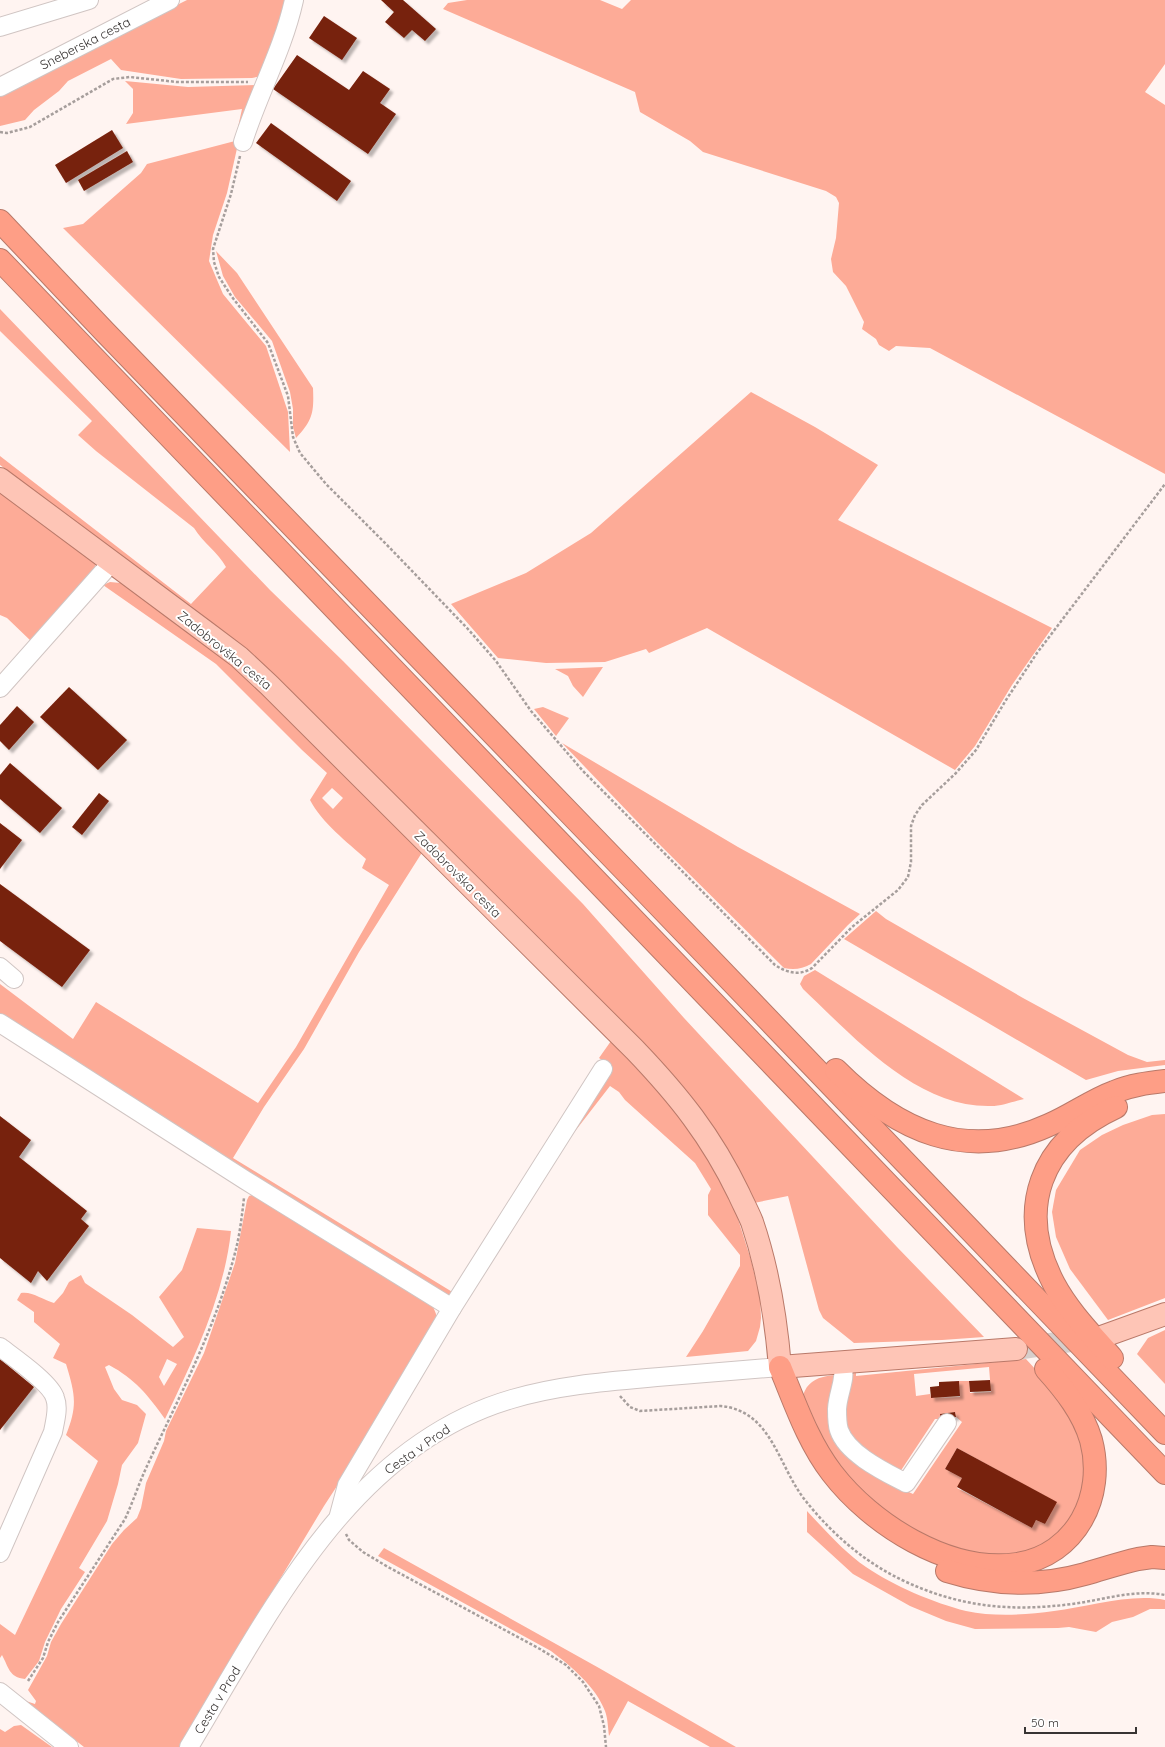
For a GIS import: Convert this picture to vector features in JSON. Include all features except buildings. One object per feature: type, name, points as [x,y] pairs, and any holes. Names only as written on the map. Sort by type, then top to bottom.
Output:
[{"type":"highway","points":[[0,221],[115,343],[768,1019],[1165,1433]]},
{"type":"highway","points":[[0,260],[1165,1474]]},
{"type":"highway","points":[[768,1019],[811,1046],[864,1097],[891,1115],[922,1131],[962,1141],[999,1141],[1017,1138],[1051,1124],[1115,1091],[1148,1082],[1165,1081]]},
{"type":"highway","points":[[1148,1416],[1139,1391],[1128,1375],[1074,1315],[1054,1284],[1046,1266],[1037,1236],[1036,1207],[1039,1191],[1051,1161],[1072,1135],[1086,1124],[1118,1106],[1142,1099],[1165,1096]]},
{"type":"highway","points":[[780,1367],[806,1429],[817,1450],[838,1481],[871,1514],[890,1528],[909,1539],[948,1556],[988,1564],[1010,1565],[1030,1561],[1041,1557],[1063,1542],[1081,1523],[1089,1508],[1093,1493],[1095,1466],[1091,1440],[1078,1411],[1060,1385],[1028,1349],[1011,1313]]},
{"type":"highway","points":[[780,1367],[783,1406],[788,1426],[813,1473],[834,1498],[856,1520],[901,1552],[925,1563],[954,1573],[985,1580],[1026,1584],[1055,1581],[1138,1559],[1165,1558]]},
{"type":"main road","name":"Zadobrovška cesta","points":[[0,479],[239,658],[269,685],[635,1050],[671,1088],[694,1117],[713,1145],[732,1180],[751,1221],[773,1305],[780,1367]]},
{"type":"main road","points":[[1104,1336],[1165,1314]]},
{"type":"main road","points":[[780,1367],[1016,1349]]},
{"type":"street","points":[[0,27],[89,0]]},
{"type":"street","name":"Sneberska cesta","points":[[0,87],[170,0]]},
{"type":"street","points":[[243,142],[266,79],[284,40],[294,0]]},
{"type":"street","points":[[0,688],[112,562]]},
{"type":"street","points":[[0,967],[14,978]]},
{"type":"street","points":[[0,1024],[245,1180],[452,1308]]},
{"type":"street","points":[[338,1518],[347,1485],[452,1308],[603,1069]]},
{"type":"street","points":[[0,1347],[47,1385],[55,1397],[57,1411],[53,1432],[0,1553]]},
{"type":"street","points":[[843,1363],[845,1375],[837,1408],[839,1430],[854,1451],[881,1470],[906,1483],[947,1423]]},
{"type":"street","name":"Cesta v Prod","points":[[189,1747],[285,1588],[315,1547],[338,1518],[378,1477],[421,1444],[460,1420],[510,1399],[566,1386],[780,1367]]},
{"type":"street","points":[[0,1692],[69,1747]]},
{"type":"path","points":[[0,132],[7,133],[30,127],[113,79],[130,77],[177,82],[251,82],[266,79]]},
{"type":"path","points":[[243,142],[231,194],[214,249],[214,262],[219,277],[268,343],[288,396],[293,437],[300,453],[326,484],[467,628],[496,662],[531,711],[583,771],[775,965],[785,972],[804,973],[812,968],[852,927],[898,890],[908,877],[911,862],[911,826],[915,815],[922,805],[956,773],[976,750],[1006,700],[1037,653],[1165,484]]},
{"type":"path","points":[[28,1681],[43,1658],[48,1642],[58,1622],[125,1519],[134,1501],[140,1480],[196,1362],[221,1297],[236,1248],[245,1180]]},
{"type":"path","points":[[338,1518],[349,1540],[363,1552],[540,1649],[566,1665],[583,1682],[599,1706],[604,1726],[606,1747]]},
{"type":"shaded area","points":[[187,0],[290,0],[262,76],[252,78],[181,79],[121,70],[111,59],[68,81],[59,91],[34,110],[25,120],[0,126],[0,97],[81,53]]},
{"type":"shaded area","points":[[467,0],[600,0],[622,9],[631,0],[1165,0],[1165,64],[1145,92],[1165,105],[1165,474],[930,348],[896,346],[889,351],[879,345],[876,339],[862,329],[864,322],[846,286],[833,272],[831,259],[836,238],[839,203],[836,197],[826,191],[703,152],[690,141],[640,112],[635,92],[443,9],[448,3]]},
{"type":"shaded area","points":[[125,81],[188,87],[258,85],[238,144],[227,193],[213,235],[209,261],[223,294],[266,346],[288,412],[290,452],[63,228],[83,224],[141,173],[147,164],[235,141],[242,109],[126,124],[133,113],[133,89]]},
{"type":"shaded area","points":[[216,251],[237,273],[313,388],[313,410],[306,426],[296,438],[293,427],[293,409],[290,392],[272,341],[235,297],[223,276]]},
{"type":"shaded area","points":[[0,309],[270,590],[343,661],[583,904],[684,1018],[897,1247],[984,1337],[854,1343],[823,1318],[819,1310],[788,1196],[754,1203],[718,1134],[699,1108],[555,956],[83,528],[0,465],[0,456],[191,604],[226,567],[194,528],[96,451],[78,435],[92,421],[0,331]]},
{"type":"shaded area","points":[[751,392],[815,427],[878,465],[838,520],[1052,628],[1012,685],[975,746],[955,770],[707,628],[649,653],[646,649],[605,662],[546,663],[498,658],[451,604],[526,573],[591,533]]},
{"type":"shaded area","points":[[0,490],[95,562],[96,571],[32,642],[7,618],[0,615]]},
{"type":"shaded area","points":[[110,582],[121,583],[242,672],[423,851],[359,952],[304,1049],[264,1107],[233,1158],[454,1293],[448,1299],[0,1018],[0,984],[73,1039],[96,1002],[258,1103],[296,1047],[389,885],[362,868],[366,859],[321,817],[310,800],[327,773],[216,664],[103,585]],"holes":[[[332,788],[343,798],[333,809],[322,798]]]},
{"type":"shaded area","points":[[603,667],[583,697],[573,686],[568,676],[555,669]]},
{"type":"shaded area","points":[[543,707],[569,718],[556,736],[534,709]]},
{"type":"shaded area","points":[[562,743],[738,847],[860,914],[811,964],[798,969],[784,968],[654,839]]},
{"type":"shaded area","points":[[876,911],[886,919],[1023,998],[1128,1055],[1147,1062],[1165,1060],[1165,1065],[1118,1071],[1086,1080],[844,939]]},
{"type":"shaded area","points":[[815,970],[1024,1099],[995,1106],[963,1103],[937,1095],[912,1082],[888,1066],[865,1047],[803,989],[800,984],[804,976]]},
{"type":"shaded area","points":[[611,1041],[687,1122],[732,1200],[751,1260],[760,1297],[760,1327],[756,1341],[748,1351],[686,1357],[703,1331],[740,1266],[740,1255],[708,1215],[708,1195],[711,1189],[695,1163],[625,1100],[619,1092],[610,1086],[569,1139],[611,1066],[599,1058]]},
{"type":"shaded area","points":[[1165,1114],[1165,1298],[1108,1320],[1070,1269],[1056,1237],[1052,1212],[1056,1190],[1080,1150],[1102,1135],[1123,1125],[1152,1115]]},
{"type":"shaded area","points":[[255,1194],[432,1304],[436,1314],[436,1321],[374,1429],[324,1506],[179,1747],[84,1747],[26,1701],[35,1704],[36,1701],[28,1690],[47,1656],[51,1642],[61,1624],[112,1544],[137,1518],[141,1508],[146,1483],[164,1441],[166,1431],[204,1353],[235,1263],[247,1200],[249,1196]]},
{"type":"shaded area","points":[[197,1228],[231,1231],[222,1280],[206,1328],[165,1419],[153,1402],[134,1382],[109,1365],[105,1367],[114,1389],[122,1400],[137,1405],[146,1414],[138,1443],[122,1465],[107,1521],[79,1568],[85,1572],[61,1609],[45,1642],[39,1661],[25,1679],[20,1678],[10,1671],[2,1655],[0,1658],[0,1624],[15,1635],[98,1461],[66,1435],[70,1425],[74,1400],[66,1364],[53,1358],[60,1344],[34,1322],[34,1312],[17,1300],[21,1293],[29,1293],[54,1303],[63,1293],[69,1282],[81,1275],[85,1283],[132,1315],[173,1347],[184,1337],[159,1297],[182,1270]],"holes":[[[167,1359],[177,1364],[164,1386],[159,1377]]]},
{"type":"shaded area","points":[[1165,1330],[1165,1384],[1137,1354],[1148,1338]]},
{"type":"shaded area","points":[[1026,1359],[1037,1371],[1039,1370],[1083,1437],[1087,1489],[1063,1535],[1021,1556],[980,1557],[911,1533],[839,1472],[802,1400],[809,1384],[815,1380],[830,1375],[856,1373],[856,1376]],"holes":[[[989,1367],[991,1392],[970,1393],[969,1381],[959,1381],[960,1397],[931,1398],[930,1394],[916,1396],[914,1374]],[[955,1412],[956,1417],[962,1422],[913,1494],[892,1484],[935,1419],[941,1419],[940,1414]],[[957,1448],[1056,1502],[1045,1524],[1036,1520],[1032,1528],[957,1488],[962,1478],[945,1469]]]},
{"type":"shaded area","points":[[807,1511],[850,1555],[877,1574],[914,1593],[966,1611],[999,1615],[1032,1614],[1110,1601],[1138,1598],[1165,1600],[1165,1609],[1150,1609],[1133,1617],[1112,1622],[1096,1632],[1069,1627],[975,1629],[946,1621],[910,1606],[853,1574],[807,1532]]},
{"type":"shaded area","points":[[384,1548],[599,1668],[736,1747],[710,1747],[628,1701],[609,1736],[606,1714],[601,1702],[589,1685],[567,1663],[551,1651],[378,1556]]},
{"type":"shaded area","points":[[21,1725],[52,1747],[0,1747],[0,1729],[5,1732],[14,1726]]},
{"type":"tunnel","points":[[1016,1349],[1091,1338]]}]
